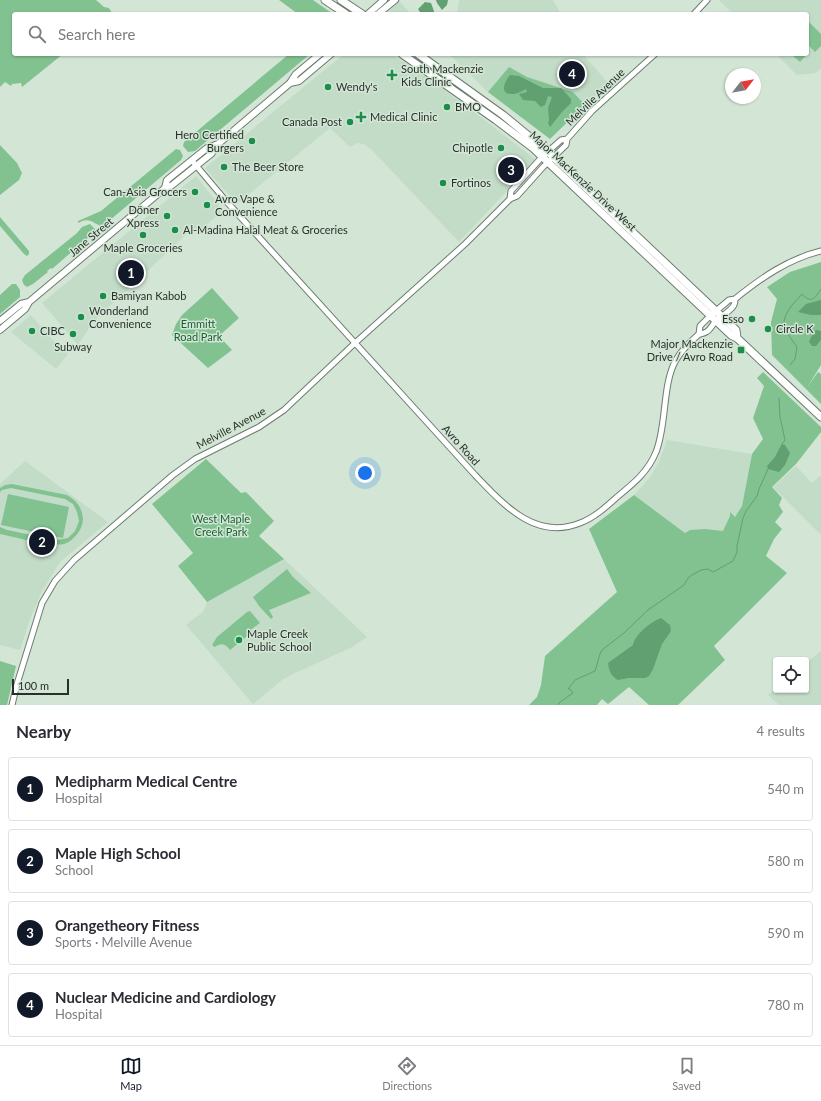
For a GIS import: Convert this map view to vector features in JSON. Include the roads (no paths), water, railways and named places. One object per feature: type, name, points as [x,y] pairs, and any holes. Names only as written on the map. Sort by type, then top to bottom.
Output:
[{"type":"main road","points":[[325,0],[343,12]]},
{"type":"main road","points":[[342,0],[359,12]]},
{"type":"main road","points":[[370,12],[384,0]]},
{"type":"main road","points":[[380,12],[395,0]]},
{"type":"main road","name":"Jane Street","points":[[0,321],[21,304],[29,302],[165,188],[167,180],[194,163],[207,148],[218,144],[290,84],[296,74],[318,56]]},
{"type":"main road","name":"Jane Street","points":[[290,84],[299,81],[329,56]]},
{"type":"main road","name":"Major MacKenzie Drive West","points":[[405,56],[548,157]]},
{"type":"main road","name":"Major MacKenzie Drive West","points":[[421,56],[503,114],[713,313],[731,336],[737,338],[821,417]]},
{"type":"main road","name":"Jane Street","points":[[0,330],[26,309],[29,302]]},
{"type":"street","points":[[696,12],[707,0]]},
{"type":"street","name":"Melville Avenue","points":[[12,705],[39,608],[48,592],[74,560],[195,459],[259,427],[284,410],[465,244],[510,199],[516,196],[561,140],[567,139],[595,109],[653,56]]},
{"type":"street","name":"Avro Road","points":[[194,163],[226,201],[475,475],[505,505],[523,519],[535,525],[558,528],[576,525],[594,516],[628,489],[646,471],[656,453],[660,440],[670,381],[676,361],[699,334],[700,326],[713,313]]},
{"type":"street","points":[[713,313],[729,300],[736,299],[779,267],[807,254],[821,251]]},
{"type":"street","name":"Avro Road","points":[[699,334],[706,332],[734,306],[736,299]]},
{"type":"waterway","points":[[790,365],[795,359],[797,347],[785,328],[785,316],[802,294],[808,299],[813,299],[821,289]]},
{"type":"waterway","points":[[779,398],[780,417],[785,440],[782,444]]},
{"type":"waterway","points":[[558,705],[573,693],[570,689],[568,689],[575,680],[595,671],[602,650],[624,633],[648,610],[684,585],[688,578],[692,575],[701,570],[708,569],[713,572],[733,561],[737,552],[743,518],[746,511],[757,496],[768,469]]},
{"type":"place","name":"Nuclear Medicine and Cardiology","points":[[572,74]]},
{"type":"place","name":"South Mackenzie Kids Clinic","points":[[392,75]]},
{"type":"place","name":"Wendy's","points":[[328,87]]},
{"type":"place","name":"BMO","points":[[447,107]]},
{"type":"place","name":"Medical Clinic","points":[[361,117]]},
{"type":"place","name":"Canada Post","points":[[350,122]]},
{"type":"place","name":"Hero Certified Burgers","points":[[252,141]]},
{"type":"place","name":"Chipotle","points":[[501,148]]},
{"type":"place","name":"The Beer Store","points":[[224,167]]},
{"type":"place","name":"Orangetheory Fitness","points":[[511,170]]},
{"type":"place","name":"Fortinos","points":[[443,183]]},
{"type":"place","name":"Can-Asia Grocers","points":[[195,192]]},
{"type":"place","name":"Avro Vape & Convenience","points":[[207,205]]},
{"type":"place","name":"Döner Xpress","points":[[167,216]]},
{"type":"place","name":"Al-Madina Halal Meat & Groceries","points":[[175,230]]},
{"type":"place","name":"Maple Groceries","points":[[143,235]]},
{"type":"place","name":"Medipharm Medical Centre","points":[[131,273]]},
{"type":"place","name":"Bamiyan Kabob","points":[[103,296]]},
{"type":"place","name":"Wonderland Convenience","points":[[81,317]]},
{"type":"place","name":"Esso","points":[[752,319]]},
{"type":"place","name":"Circle K","points":[[768,329]]},
{"type":"place","name":"CIBC","points":[[32,331]]},
{"type":"place","name":"Subway","points":[[73,334]]},
{"type":"place","name":"Major Mackenzie Drive / Avro Road","points":[[741,350]]},
{"type":"place","name":"Maple High School","points":[[42,542]]},
{"type":"place","name":"Maple Creek Public School","points":[[239,640]]},
{"type":"park label","name":"Emmitt Road Park","points":[[198,330]]},
{"type":"park label","name":"West Maple Creek Park","points":[[221,525]]}]
